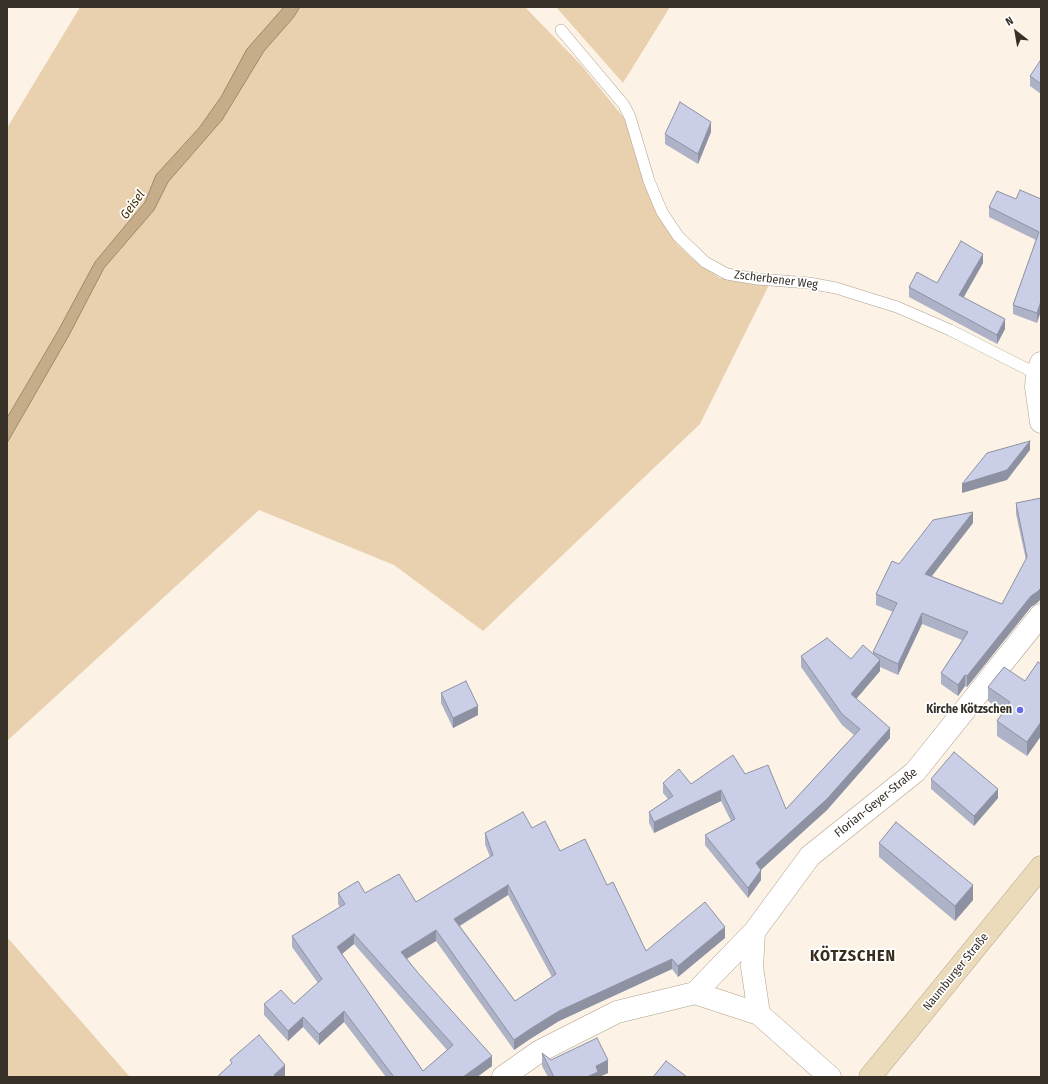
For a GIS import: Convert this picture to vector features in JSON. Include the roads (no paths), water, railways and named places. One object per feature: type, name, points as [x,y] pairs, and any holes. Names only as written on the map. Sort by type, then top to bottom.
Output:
[{"type":"street","points":[[1039,368],[1036,387],[1041,422]]},
{"type":"street","name":"Florian-Geyer-Straße","points":[[695,993],[754,932],[810,856],[915,772],[1041,616]]},
{"type":"street","name":"Naumburger Straße","points":[[870,1077],[1041,867]]},
{"type":"street","points":[[754,932],[752,967],[759,1014]]},
{"type":"street","points":[[502,1077],[540,1051],[617,1012],[695,993],[759,1014],[830,1077]]},
{"type":"lane","name":"Zscherbener Weg","points":[[561,30],[624,105],[630,117],[649,181],[662,212],[678,236],[705,262],[727,274],[757,279],[829,286],[897,307],[1039,368]]},
{"type":"place","name":"Kirche Kötzschen","points":[[1020,710]]},
{"type":"district","name":"KÖTZSCHEN","points":[[853,957]]},
{"type":"water label","name":"Geisel","points":[[133,205]]}]
